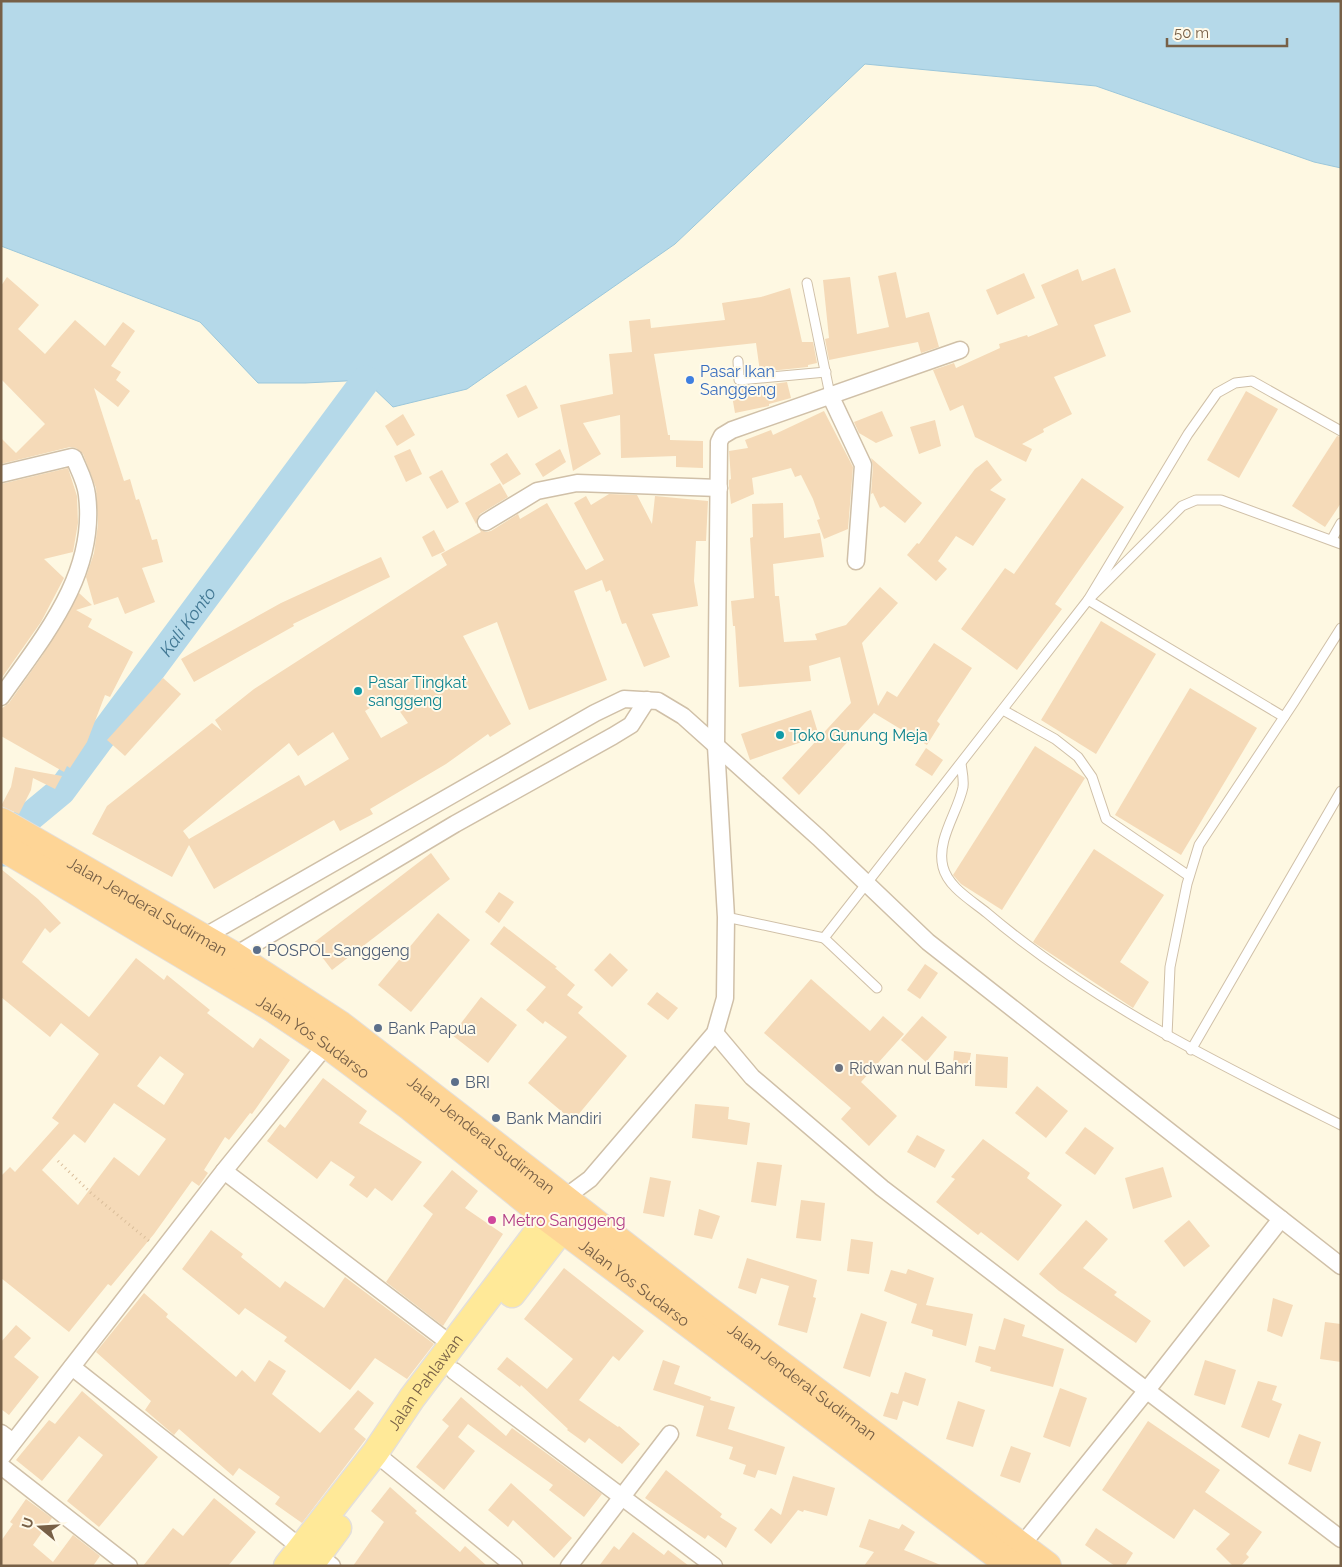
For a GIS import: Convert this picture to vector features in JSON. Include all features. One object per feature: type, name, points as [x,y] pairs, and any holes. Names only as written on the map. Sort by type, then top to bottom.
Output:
[{"type":"highway","name":"Jalan Jenderal Sudirman","points":[[10,837],[234,956],[340,1025],[562,1214]]},
{"type":"highway","name":"Jalan Yos Sudarso","points":[[10,837],[327,1044],[412,1108],[562,1214],[1011,1560]]},
{"type":"highway","points":[[1011,1560],[1047,1566]]},
{"type":"main road","name":"Jalan Pahlawan","points":[[309,1560],[380,1458],[452,1345],[562,1214]]},
{"type":"main road","name":"Jalan Pahlawan","points":[[380,1458],[454,1371],[562,1214]]},
{"type":"street","points":[[562,1214],[715,1033],[725,998],[726,918],[716,746],[718,446],[722,436],[732,430],[960,350]]},
{"type":"street","points":[[830,395],[863,465],[856,561]]},
{"type":"street","points":[[1,474],[72,457],[87,494],[86,544],[77,579],[50,627],[1,697]]},
{"type":"street","points":[[486,522],[537,491],[577,483],[719,488]]},
{"type":"street","points":[[202,938],[624,699],[664,703],[683,716],[868,884],[935,948],[1341,1266]]},
{"type":"street","points":[[234,956],[455,824],[631,725],[646,700]]},
{"type":"street","points":[[551,740],[566,763]]},
{"type":"street","points":[[441,803],[455,824]]},
{"type":"street","points":[[715,1033],[752,1077],[882,1188],[1341,1538]]},
{"type":"street","points":[[1,1458],[7,1438],[72,1366],[224,1171],[327,1044]]},
{"type":"street","points":[[224,1171],[452,1345]]},
{"type":"street","points":[[1011,1560],[1148,1390],[1280,1219]]},
{"type":"street","points":[[72,1366],[309,1560]]},
{"type":"street","points":[[454,1371],[714,1566]]},
{"type":"street","points":[[569,1566],[670,1434]]},
{"type":"street","points":[[380,1458],[514,1566]]},
{"type":"street","points":[[1,1466],[130,1566]]},
{"type":"lane","points":[[807,284],[830,395]]},
{"type":"lane","points":[[738,361],[739,380],[826,372]]},
{"type":"lane","points":[[824,938],[1088,600],[1188,434],[1217,393],[1235,383],[1252,381],[1341,431]]},
{"type":"lane","points":[[1088,600],[1182,506],[1196,500],[1221,500],[1332,539],[1341,544]]},
{"type":"lane","points":[[1332,539],[1341,523]]},
{"type":"lane","points":[[1088,600],[1284,717]]},
{"type":"lane","points":[[1167,1036],[1170,966],[1189,876],[1199,845],[1341,628]]},
{"type":"lane","points":[[1003,710],[1055,739],[1078,757],[1092,777],[1106,819],[1127,836],[1189,876]]},
{"type":"lane","points":[[961,764],[963,788],[942,852],[943,865],[952,884],[1028,948],[1090,990],[1191,1050],[1341,1125]]},
{"type":"lane","points":[[1191,1050],[1341,791]]},
{"type":"lane","points":[[726,918],[824,938],[877,988]]},
{"type":"path","points":[[58,1161],[91,1193],[161,1251]]},
{"type":"water","points":[[1,1],[1341,1],[1341,168],[1314,162],[1096,86],[865,64],[675,244],[467,389],[393,407],[365,380],[258,383],[200,322],[1,246]]},
{"type":"building","points":[[1115,268],[1131,312],[1094,325],[1106,356],[1054,377],[1072,414],[1043,429],[1044,432],[1022,444],[1032,449],[1026,462],[975,437],[963,405],[950,411],[933,370],[954,363],[956,368],[1000,348],[999,344],[1027,335],[1028,337],[1058,325],[1041,285],[1078,269],[1082,281]]},
{"type":"building","points":[[896,272],[906,318],[929,312],[939,347],[921,353],[918,342],[829,360],[825,339],[829,338],[823,280],[850,277],[857,334],[889,327],[878,276]]},
{"type":"building","points":[[1024,273],[1035,298],[997,315],[986,290]]},
{"type":"building","points":[[7,277],[39,305],[18,329],[45,354],[75,320],[105,346],[123,322],[135,331],[111,366],[121,372],[116,380],[130,391],[118,407],[94,388],[124,481],[130,479],[136,500],[139,499],[152,540],[157,539],[163,562],[142,568],[155,602],[125,614],[118,597],[94,605],[86,577],[94,553],[98,524],[96,488],[83,454],[76,448],[70,447],[1,464],[1,438],[16,453],[45,424],[1,379],[1,286]]},
{"type":"building","points":[[790,288],[802,342],[813,342],[817,363],[808,365],[808,367],[760,372],[756,343],[654,354],[670,440],[703,441],[703,468],[676,467],[676,456],[621,458],[620,415],[583,423],[601,454],[573,471],[560,405],[613,394],[609,354],[632,352],[629,321],[650,319],[651,328],[725,320],[722,303],[761,297]]},
{"type":"building","points":[[787,382],[791,398],[769,404],[769,406],[735,413],[731,390]]},
{"type":"building","points":[[526,385],[538,408],[518,418],[506,395]]},
{"type":"building","points":[[1246,391],[1278,409],[1239,478],[1207,460]]},
{"type":"building","points":[[824,411],[853,467],[848,529],[824,539],[817,520],[820,519],[813,499],[801,475],[795,477],[791,468],[752,478],[754,494],[731,504],[729,451],[748,448],[745,440],[771,430],[773,435]]},
{"type":"building","points":[[882,411],[893,436],[876,443],[859,433],[854,422]]},
{"type":"building","points":[[403,414],[415,435],[397,446],[385,426]]},
{"type":"building","points":[[935,420],[941,446],[919,454],[910,427]]},
{"type":"building","points":[[1337,436],[1341,437],[1341,503],[1325,527],[1292,506]]},
{"type":"building","points":[[410,449],[422,474],[406,482],[394,456]]},
{"type":"building","points":[[560,449],[566,462],[543,477],[535,464]]},
{"type":"building","points":[[507,453],[521,474],[503,485],[490,464]]},
{"type":"building","points":[[871,458],[922,503],[905,523],[884,506],[880,508],[873,493],[871,494],[873,466]]},
{"type":"building","points":[[987,460],[1002,480],[990,490],[1006,499],[973,546],[956,536],[938,561],[947,569],[936,581],[907,555],[917,543],[919,544],[975,469]]},
{"type":"building","points":[[68,468],[77,496],[78,523],[73,552],[44,559],[64,578],[41,622],[1,679],[1,484]]},
{"type":"building","points":[[442,470],[459,502],[447,509],[429,477]]},
{"type":"building","points":[[1082,478],[1124,507],[1055,604],[1062,609],[1017,670],[961,629],[1005,568],[1014,574]]},
{"type":"building","points":[[500,483],[508,497],[480,514],[476,524],[465,503]]},
{"type":"building","points":[[609,494],[637,495],[652,524],[655,496],[708,501],[706,541],[696,541],[694,581],[698,606],[652,614],[670,657],[644,667],[626,623],[622,624],[610,590],[606,592],[602,580],[574,591],[607,680],[529,710],[497,622],[463,636],[511,724],[490,737],[488,734],[446,764],[370,809],[373,814],[340,831],[334,820],[214,889],[189,845],[172,877],[92,834],[107,806],[212,723],[222,731],[215,720],[254,689],[447,565],[441,554],[481,532],[479,529],[486,532],[491,531],[518,514],[520,519],[547,503],[586,570],[604,560],[574,503],[586,496],[591,505]],"holes":[[[389,696],[408,723],[381,738],[365,711]],[[333,732],[349,759],[305,786],[299,775],[189,839],[183,831],[289,743],[298,756]]]},
{"type":"building","points":[[783,503],[784,538],[820,533],[824,557],[773,564],[775,596],[779,596],[784,642],[817,640],[815,634],[846,625],[880,587],[898,603],[862,643],[878,706],[887,691],[897,697],[934,643],[972,668],[937,721],[940,724],[927,745],[874,713],[799,795],[782,778],[851,703],[840,657],[809,666],[811,681],[739,687],[735,626],[733,626],[731,601],[754,598],[750,538],[753,537],[752,504]]},
{"type":"building","points":[[434,530],[445,551],[432,557],[422,537]]},
{"type":"building","points":[[381,557],[390,577],[293,624],[294,626],[194,682],[181,659],[281,603]]},
{"type":"building","points":[[79,593],[92,605],[76,610],[92,619],[88,627],[133,652],[110,697],[105,695],[87,742],[70,768],[67,766],[64,772],[1,736],[1,709],[9,703],[42,656]]},
{"type":"building","points":[[1101,621],[1156,654],[1096,754],[1041,720]]},
{"type":"building","points":[[163,678],[181,694],[125,756],[107,740]]},
{"type":"building","points":[[1190,688],[1257,728],[1181,855],[1115,815]]},
{"type":"building","name":"Toko Gunung Meja","points":[[811,710],[819,736],[750,760],[741,734]]},
{"type":"building","points":[[1035,746],[1085,778],[1002,910],[961,884],[953,875]]},
{"type":"building","points":[[926,748],[943,760],[932,776],[915,765]]},
{"type":"building","points":[[15,767],[62,776],[55,789],[33,778],[31,790],[19,814],[1,806],[11,787]]},
{"type":"building","points":[[1094,849],[1164,895],[1120,962],[1149,982],[1133,1008],[1033,942]]},
{"type":"building","points":[[431,853],[450,879],[332,970],[312,944]]},
{"type":"building","points":[[1,869],[38,899],[61,923],[50,933],[45,928],[22,962],[89,1017],[136,958],[164,980],[167,975],[210,1010],[207,1013],[253,1048],[260,1038],[290,1060],[252,1114],[250,1113],[229,1140],[225,1137],[204,1170],[208,1173],[199,1186],[192,1181],[154,1234],[111,1286],[108,1284],[69,1332],[1,1278],[1,1176],[10,1167],[15,1172],[59,1123],[52,1118],[99,1054],[61,1023],[50,1037],[1,997]],"holes":[[[160,1056],[184,1074],[164,1105],[137,1086]],[[114,1103],[166,1139],[139,1176],[114,1157],[78,1205],[42,1170],[74,1134],[85,1143]]]},
{"type":"building","points":[[499,892],[514,902],[499,923],[485,912]]},
{"type":"building","points":[[438,913],[470,940],[411,1012],[378,985]]},
{"type":"building","points":[[504,926],[557,967],[555,968],[575,985],[567,995],[583,1007],[578,1013],[627,1056],[573,1121],[528,1083],[567,1037],[545,1021],[543,1024],[526,1010],[546,987],[490,944]]},
{"type":"building","points":[[610,953],[628,970],[612,987],[594,970]]},
{"type":"building","points":[[925,964],[938,973],[920,999],[907,990]]},
{"type":"building","name":"Ridwan nul Bahri","points":[[811,979],[870,1031],[883,1016],[904,1034],[861,1082],[897,1116],[869,1146],[841,1119],[851,1108],[764,1033]]},
{"type":"building","points":[[657,992],[678,1008],[668,1020],[647,1004]]},
{"type":"building","points":[[481,997],[517,1025],[488,1063],[452,1035]]},
{"type":"building","points":[[922,1016],[947,1037],[926,1062],[901,1040]]},
{"type":"building","points":[[954,1051],[971,1053],[969,1064],[953,1064]]},
{"type":"building","points":[[976,1054],[1008,1057],[1007,1088],[975,1086]]},
{"type":"building","points":[[323,1078],[367,1111],[359,1123],[422,1162],[392,1201],[375,1188],[367,1198],[349,1185],[355,1177],[331,1161],[317,1179],[267,1141],[280,1124],[285,1128]]},
{"type":"building","points":[[1037,1086],[1068,1111],[1046,1138],[1015,1113]]},
{"type":"building","points":[[695,1104],[729,1107],[728,1119],[750,1123],[747,1145],[692,1138]]},
{"type":"building","points":[[1085,1127],[1114,1148],[1095,1175],[1065,1153]]},
{"type":"building","points":[[917,1135],[945,1150],[935,1168],[907,1152]]},
{"type":"building","points":[[983,1139],[1030,1173],[1027,1178],[1062,1205],[1018,1261],[981,1232],[978,1235],[936,1202],[955,1179],[951,1177]]},
{"type":"building","points":[[757,1162],[782,1165],[776,1206],[751,1202]]},
{"type":"building","points":[[1163,1167],[1172,1197],[1133,1209],[1125,1178]]},
{"type":"building","points":[[452,1170],[478,1191],[465,1208],[503,1234],[443,1326],[386,1282],[433,1214],[423,1206]]},
{"type":"building","points":[[650,1177],[671,1181],[664,1217],[643,1213]]},
{"type":"building","points":[[801,1200],[825,1203],[821,1241],[796,1238]]},
{"type":"building","points":[[699,1209],[720,1216],[712,1239],[694,1235]]},
{"type":"building","points":[[1086,1220],[1108,1239],[1083,1268],[1117,1292],[1114,1295],[1151,1321],[1136,1343],[1059,1291],[1039,1274]]},
{"type":"building","points":[[1189,1220],[1210,1246],[1184,1267],[1164,1241]]},
{"type":"building","points":[[211,1230],[243,1254],[241,1257],[280,1288],[285,1281],[324,1308],[345,1277],[434,1344],[407,1379],[375,1358],[350,1390],[284,1341],[287,1337],[245,1308],[239,1315],[182,1269]]},
{"type":"building","points":[[851,1239],[873,1242],[869,1274],[847,1271]]},
{"type":"building","points":[[747,1258],[817,1280],[813,1297],[816,1298],[807,1333],[778,1325],[789,1286],[761,1278],[756,1294],[738,1288]]},
{"type":"building","points":[[564,1268],[644,1331],[619,1361],[613,1356],[579,1400],[619,1426],[640,1444],[622,1464],[589,1438],[585,1443],[567,1430],[521,1385],[520,1387],[497,1369],[507,1357],[547,1389],[573,1359],[524,1319]]},
{"type":"building","points":[[908,1269],[934,1278],[926,1305],[973,1314],[966,1346],[932,1336],[933,1330],[911,1323],[917,1304],[884,1291],[891,1270],[906,1274]]},
{"type":"building","points":[[144,1293],[168,1314],[166,1317],[236,1377],[242,1370],[255,1382],[269,1360],[286,1371],[272,1394],[320,1433],[358,1390],[374,1403],[354,1429],[366,1439],[302,1523],[275,1504],[280,1497],[239,1468],[233,1476],[179,1429],[174,1435],[145,1410],[151,1401],[96,1352]]},
{"type":"building","points":[[1273,1298],[1293,1305],[1282,1337],[1267,1331]]},
{"type":"building","points":[[861,1313],[887,1322],[870,1377],[843,1368]]},
{"type":"building","points":[[1004,1318],[1025,1325],[1022,1336],[1064,1349],[1053,1387],[990,1371],[991,1367],[975,1362],[979,1346],[995,1350]]},
{"type":"building","points":[[1325,1322],[1341,1324],[1341,1362],[1320,1359]]},
{"type":"building","points":[[16,1325],[31,1338],[14,1357],[39,1377],[9,1415],[1,1409],[1,1342]]},
{"type":"building","points":[[663,1360],[680,1366],[674,1384],[711,1397],[710,1400],[735,1407],[728,1429],[785,1447],[776,1475],[758,1470],[755,1478],[743,1474],[746,1465],[729,1459],[733,1447],[696,1436],[704,1406],[653,1390]]},
{"type":"building","points":[[1205,1360],[1236,1370],[1225,1405],[1194,1395]]},
{"type":"building","points":[[905,1372],[926,1379],[918,1406],[903,1401],[897,1420],[883,1416],[891,1392],[898,1394]]},
{"type":"building","points":[[1258,1381],[1277,1386],[1272,1400],[1282,1404],[1269,1438],[1241,1427]]},
{"type":"building","points":[[1060,1388],[1087,1398],[1070,1447],[1043,1437]]},
{"type":"building","points":[[82,1391],[158,1457],[99,1527],[67,1501],[103,1455],[79,1436],[42,1481],[16,1460],[49,1420],[55,1424]]},
{"type":"building","points":[[461,1397],[506,1436],[512,1428],[602,1494],[584,1517],[549,1490],[553,1485],[468,1424],[458,1437],[475,1451],[444,1490],[416,1467],[449,1426],[442,1420]]},
{"type":"building","points":[[958,1401],[985,1410],[973,1447],[946,1439]]},
{"type":"building","points":[[1148,1421],[1220,1470],[1205,1492],[1262,1532],[1246,1554],[1249,1557],[1241,1566],[1233,1566],[1216,1549],[1230,1534],[1194,1509],[1174,1539],[1102,1490]]},
{"type":"building","points":[[1299,1434],[1321,1442],[1311,1472],[1288,1464]]},
{"type":"building","points":[[1011,1446],[1031,1453],[1020,1483],[1000,1476]]},
{"type":"building","points":[[666,1470],[722,1514],[720,1517],[737,1528],[726,1548],[708,1535],[705,1539],[645,1498]]},
{"type":"building","points":[[793,1476],[835,1488],[827,1516],[798,1510],[771,1544],[754,1530],[771,1508],[781,1515]]},
{"type":"building","points":[[511,1483],[572,1538],[554,1558],[513,1520],[508,1527],[488,1510]]},
{"type":"building","points":[[390,1487],[417,1511],[415,1513],[460,1552],[465,1546],[487,1566],[353,1566],[384,1522],[371,1511]]},
{"type":"building","points":[[214,1498],[256,1532],[228,1566],[143,1566],[173,1528],[183,1536]]},
{"type":"building","points":[[26,1499],[52,1518],[33,1545],[53,1562],[73,1535],[100,1556],[93,1566],[1,1566],[1,1541],[13,1524],[10,1522]]},
{"type":"building","points":[[869,1519],[899,1529],[902,1524],[915,1532],[904,1550],[943,1566],[864,1566],[874,1552],[859,1547]]},
{"type":"building","points":[[1096,1528],[1133,1553],[1125,1566],[1115,1566],[1085,1545]]},
{"type":"building","points":[[633,1532],[664,1555],[668,1550],[689,1566],[599,1566],[614,1546],[619,1550]]},
{"type":"waterway","name":"Kali Konto","points":[[4,852],[26,820],[61,791],[366,380]]},
{"type":"place","name":"Pasar Ikan Sanggeng","points":[[690,380]]},
{"type":"place","name":"Pasar Tingkat sanggeng","points":[[358,691]]},
{"type":"place","name":"Toko Gunung Meja","points":[[780,735]]},
{"type":"place","name":"POSPOL Sanggeng","points":[[257,950]]},
{"type":"place","name":"Bank Papua","points":[[378,1028]]},
{"type":"place","name":"Ridwan nul Bahri","points":[[839,1068]]},
{"type":"place","name":"BRI","points":[[455,1082]]},
{"type":"place","name":"Bank Mandiri","points":[[496,1118]]},
{"type":"place","name":"Metro Sanggeng","points":[[492,1220]]}]
